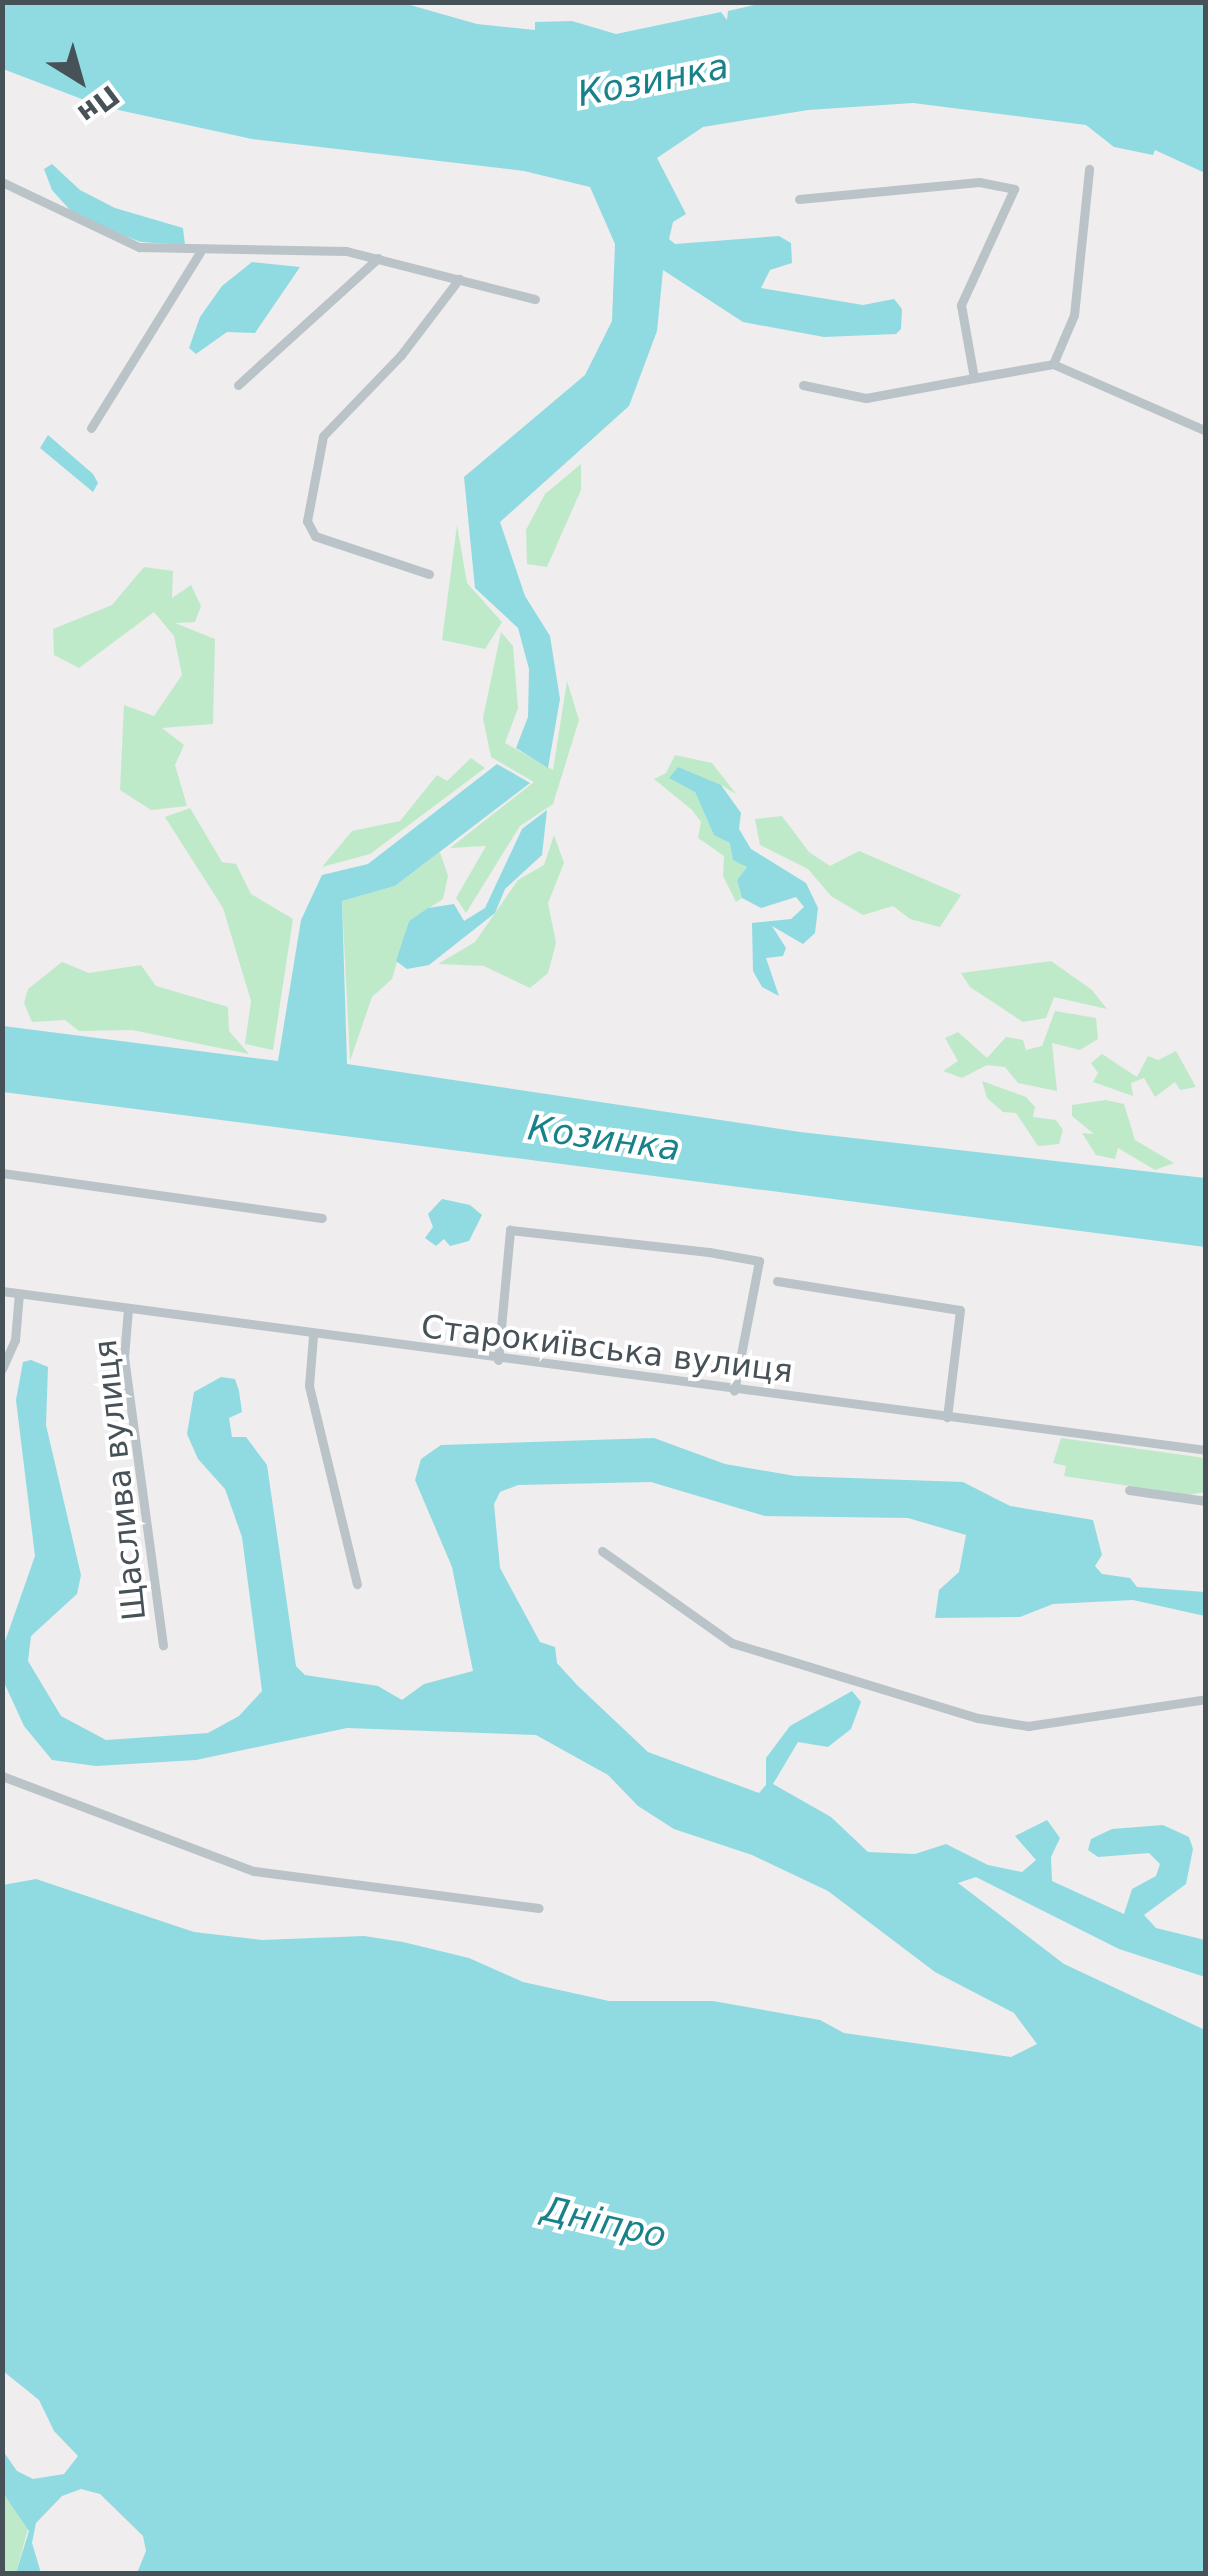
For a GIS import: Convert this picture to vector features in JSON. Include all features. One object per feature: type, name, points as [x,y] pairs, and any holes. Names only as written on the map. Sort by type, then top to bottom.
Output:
[{"type":"street","points":[[1053,364],[1074,315],[1089,168]]},
{"type":"street","points":[[2,182],[125,244],[200,252],[331,251],[378,258],[535,299]]},
{"type":"street","points":[[799,199],[979,182],[1014,188],[961,305],[974,378]]},
{"type":"street","points":[[91,428],[200,252]]},
{"type":"street","points":[[238,385],[378,258]]},
{"type":"street","points":[[429,574],[315,536],[306,521],[323,436],[401,355],[458,278]]},
{"type":"street","points":[[802,386],[866,398],[1053,364],[1206,431]]},
{"type":"street","points":[[2,1173],[322,1218]]},
{"type":"street","points":[[498,1360],[510,1230],[708,1252],[759,1261],[734,1391]]},
{"type":"street","points":[[777,1281],[960,1310],[947,1417]]},
{"type":"street","name":"Старокиївська вулиця","points":[[2,1291],[313,1336],[1206,1450]]},
{"type":"street","points":[[2,1369],[12,1354],[19,1293]]},
{"type":"street","name":"Щаслива вулиця","points":[[128,1308],[124,1357],[163,1645]]},
{"type":"street","points":[[313,1336],[310,1386],[358,1584]]},
{"type":"street","points":[[1129,1490],[1206,1501]]},
{"type":"street","points":[[602,1551],[732,1643],[978,1718],[1028,1726],[1206,1699]]},
{"type":"street","points":[[2,1776],[254,1871],[538,1908]]},
{"type":"green space","points":[[581,464],[581,490],[547,567],[527,564],[526,530],[545,494]]},
{"type":"green space","points":[[457,525],[467,583],[502,622],[485,649],[442,640]]},
{"type":"green space","points":[[144,567],[173,571],[172,598],[191,585],[201,606],[195,622],[175,623],[215,639],[213,724],[162,728],[184,745],[175,765],[187,806],[151,810],[120,790],[124,705],[154,716],[182,675],[174,636],[154,612],[79,668],[54,655],[53,629],[112,605]]},
{"type":"green space","points":[[501,632],[513,646],[518,708],[505,743],[553,770],[567,681],[579,720],[553,804],[520,826],[466,913],[456,898],[486,846],[450,848],[534,782],[491,757],[483,718]]},
{"type":"green space","points":[[675,755],[712,763],[736,794],[721,785],[695,792],[714,834],[731,843],[747,867],[737,880],[742,898],[736,902],[723,876],[724,856],[698,838],[701,822],[692,810],[654,779],[666,773]]},
{"type":"green space","points":[[471,758],[485,768],[370,854],[322,867],[352,831],[400,821],[437,775],[447,781]]},
{"type":"green space","points":[[190,808],[222,862],[236,864],[251,894],[293,919],[273,1050],[245,1044],[251,1001],[223,908],[165,817]]},
{"type":"green space","points":[[782,816],[809,852],[830,866],[859,851],[961,895],[940,927],[910,919],[893,906],[863,915],[831,896],[808,869],[760,845],[755,819]]},
{"type":"green space","points":[[554,835],[564,863],[548,903],[556,943],[548,973],[530,988],[484,966],[438,964],[475,942],[518,880],[544,865]]},
{"type":"green space","points":[[440,852],[448,876],[443,899],[409,921],[392,979],[372,997],[350,1061],[342,901],[395,886]]},
{"type":"green space","points":[[1051,961],[1092,990],[1107,1009],[1054,997],[1046,1018],[1023,1022],[970,987],[961,973]]},
{"type":"green space","points":[[62,962],[89,973],[141,965],[156,986],[228,1007],[229,1031],[249,1054],[132,1030],[79,1031],[65,1020],[32,1022],[24,1003],[28,989]]},
{"type":"green space","points":[[1055,1011],[1096,1018],[1098,1039],[1080,1050],[1052,1043],[1057,1091],[1018,1083],[1005,1067],[987,1065],[962,1078],[943,1071],[958,1061],[945,1038],[958,1032],[987,1058],[1006,1037],[1023,1040],[1026,1050],[1042,1046]]},
{"type":"green space","points":[[1176,1051],[1196,1087],[1180,1090],[1175,1082],[1155,1097],[1144,1078],[1131,1083],[1133,1096],[1093,1082],[1098,1073],[1091,1063],[1102,1054],[1137,1077],[1148,1056],[1158,1060]]},
{"type":"green space","points":[[982,1081],[1026,1097],[1035,1107],[1033,1117],[1056,1120],[1063,1130],[1059,1144],[1038,1146],[1016,1113],[1003,1112],[987,1098]]},
{"type":"green space","points":[[1106,1100],[1124,1104],[1135,1140],[1174,1163],[1155,1170],[1118,1148],[1115,1159],[1096,1155],[1082,1133],[1094,1134],[1072,1116],[1072,1105]]},
{"type":"green space","points":[[1061,1438],[1205,1458],[1205,1492],[1188,1495],[1064,1476],[1066,1466],[1053,1463]]},
{"type":"green space","points":[[2,2493],[29,2525],[16,2573],[3,2573]]},
{"type":"water","name":"Козинка","points":[[767,2],[1205,3],[1205,173],[1155,150],[1153,155],[1114,147],[1086,125],[913,103],[808,110],[703,127],[657,158],[686,214],[673,222],[669,239],[675,244],[779,236],[791,243],[792,263],[770,270],[761,288],[863,305],[894,299],[902,309],[901,329],[896,334],[824,337],[743,322],[663,270],[657,331],[629,406],[500,522],[525,596],[550,636],[560,699],[548,768],[516,748],[528,717],[529,669],[518,628],[475,588],[464,477],[585,375],[612,321],[615,244],[590,187],[524,171],[252,139],[100,106],[3,69],[3,3],[403,3],[477,24],[535,30],[535,22],[572,21],[616,34],[721,12],[727,20],[728,11]]},
{"type":"water","points":[[52,164],[80,190],[115,208],[183,228],[185,245],[141,242],[77,218],[52,190],[44,169]]},
{"type":"water","points":[[252,262],[300,267],[255,333],[227,332],[196,354],[189,348],[200,317],[222,286]]},
{"type":"water","points":[[48,435],[93,474],[98,483],[93,492],[40,448]]},
{"type":"water","name":"Козинка","points":[[497,764],[530,783],[395,886],[342,901],[347,1064],[800,1132],[1205,1178],[1205,1247],[3,1092],[3,1026],[278,1061],[301,920],[322,875],[368,864]]},
{"type":"water","points":[[678,767],[721,785],[741,813],[739,829],[751,849],[806,883],[818,908],[815,933],[803,944],[772,926],[786,948],[783,956],[766,958],[779,996],[762,987],[753,971],[752,923],[791,919],[804,907],[796,897],[761,908],[742,898],[737,880],[747,867],[733,860],[730,843],[714,835],[695,792],[669,778]]},
{"type":"water","points":[[547,810],[542,855],[505,889],[495,913],[429,965],[407,969],[396,961],[409,921],[428,908],[454,904],[464,921],[485,908],[522,829]]},
{"type":"water","points":[[442,1199],[470,1205],[482,1215],[469,1241],[450,1246],[444,1239],[436,1246],[425,1238],[433,1227],[428,1214]]},
{"type":"water","name":"Дніпро","points":[[31,1360],[48,1367],[46,1425],[81,1575],[77,1594],[31,1636],[28,1661],[61,1716],[106,1740],[208,1733],[239,1716],[262,1691],[242,1537],[225,1489],[198,1459],[187,1434],[194,1392],[221,1377],[235,1379],[239,1391],[242,1412],[229,1418],[232,1437],[246,1437],[267,1465],[296,1666],[305,1675],[378,1686],[402,1700],[424,1684],[473,1671],[452,1567],[415,1480],[421,1459],[441,1445],[654,1438],[725,1464],[795,1476],[963,1482],[1010,1506],[1093,1520],[1102,1555],[1095,1566],[1102,1574],[1130,1578],[1137,1587],[1205,1592],[1205,1616],[1133,1600],[1053,1604],[1020,1617],[935,1618],[939,1590],[959,1572],[966,1535],[908,1518],[765,1516],[651,1482],[518,1485],[500,1492],[494,1504],[500,1568],[540,1642],[555,1647],[557,1663],[648,1752],[759,1793],[766,1785],[766,1758],[790,1726],[852,1691],[861,1702],[851,1729],[828,1747],[798,1742],[773,1784],[831,1817],[868,1852],[915,1854],[946,1844],[988,1865],[1022,1872],[1036,1860],[1015,1836],[1047,1820],[1060,1838],[1051,1857],[1052,1881],[1124,1914],[1132,1889],[1156,1876],[1160,1864],[1149,1853],[1098,1857],[1088,1850],[1091,1839],[1112,1829],[1163,1825],[1189,1837],[1193,1849],[1186,1884],[1144,1915],[1156,1928],[1205,1940],[1205,1977],[1119,1949],[976,1877],[958,1883],[1064,1964],[1205,2030],[1205,2573],[137,2573],[146,2551],[143,2536],[100,2494],[81,2489],[62,2496],[36,2523],[32,2543],[41,2573],[16,2573],[29,2531],[3,2493],[3,2451],[17,2471],[33,2479],[64,2474],[78,2456],[54,2431],[39,2400],[3,2371],[3,1885],[36,1879],[194,1932],[262,1940],[364,1936],[403,1942],[469,1958],[523,1982],[609,2001],[713,2001],[820,2020],[844,2033],[1011,2057],[1037,2044],[1014,2013],[935,1972],[828,1891],[752,1855],[674,1829],[638,1806],[608,1775],[536,1735],[347,1728],[196,1760],[96,1766],[52,1760],[24,1726],[2,1678],[3,1647],[35,1556],[16,1400],[23,1362]]}]
